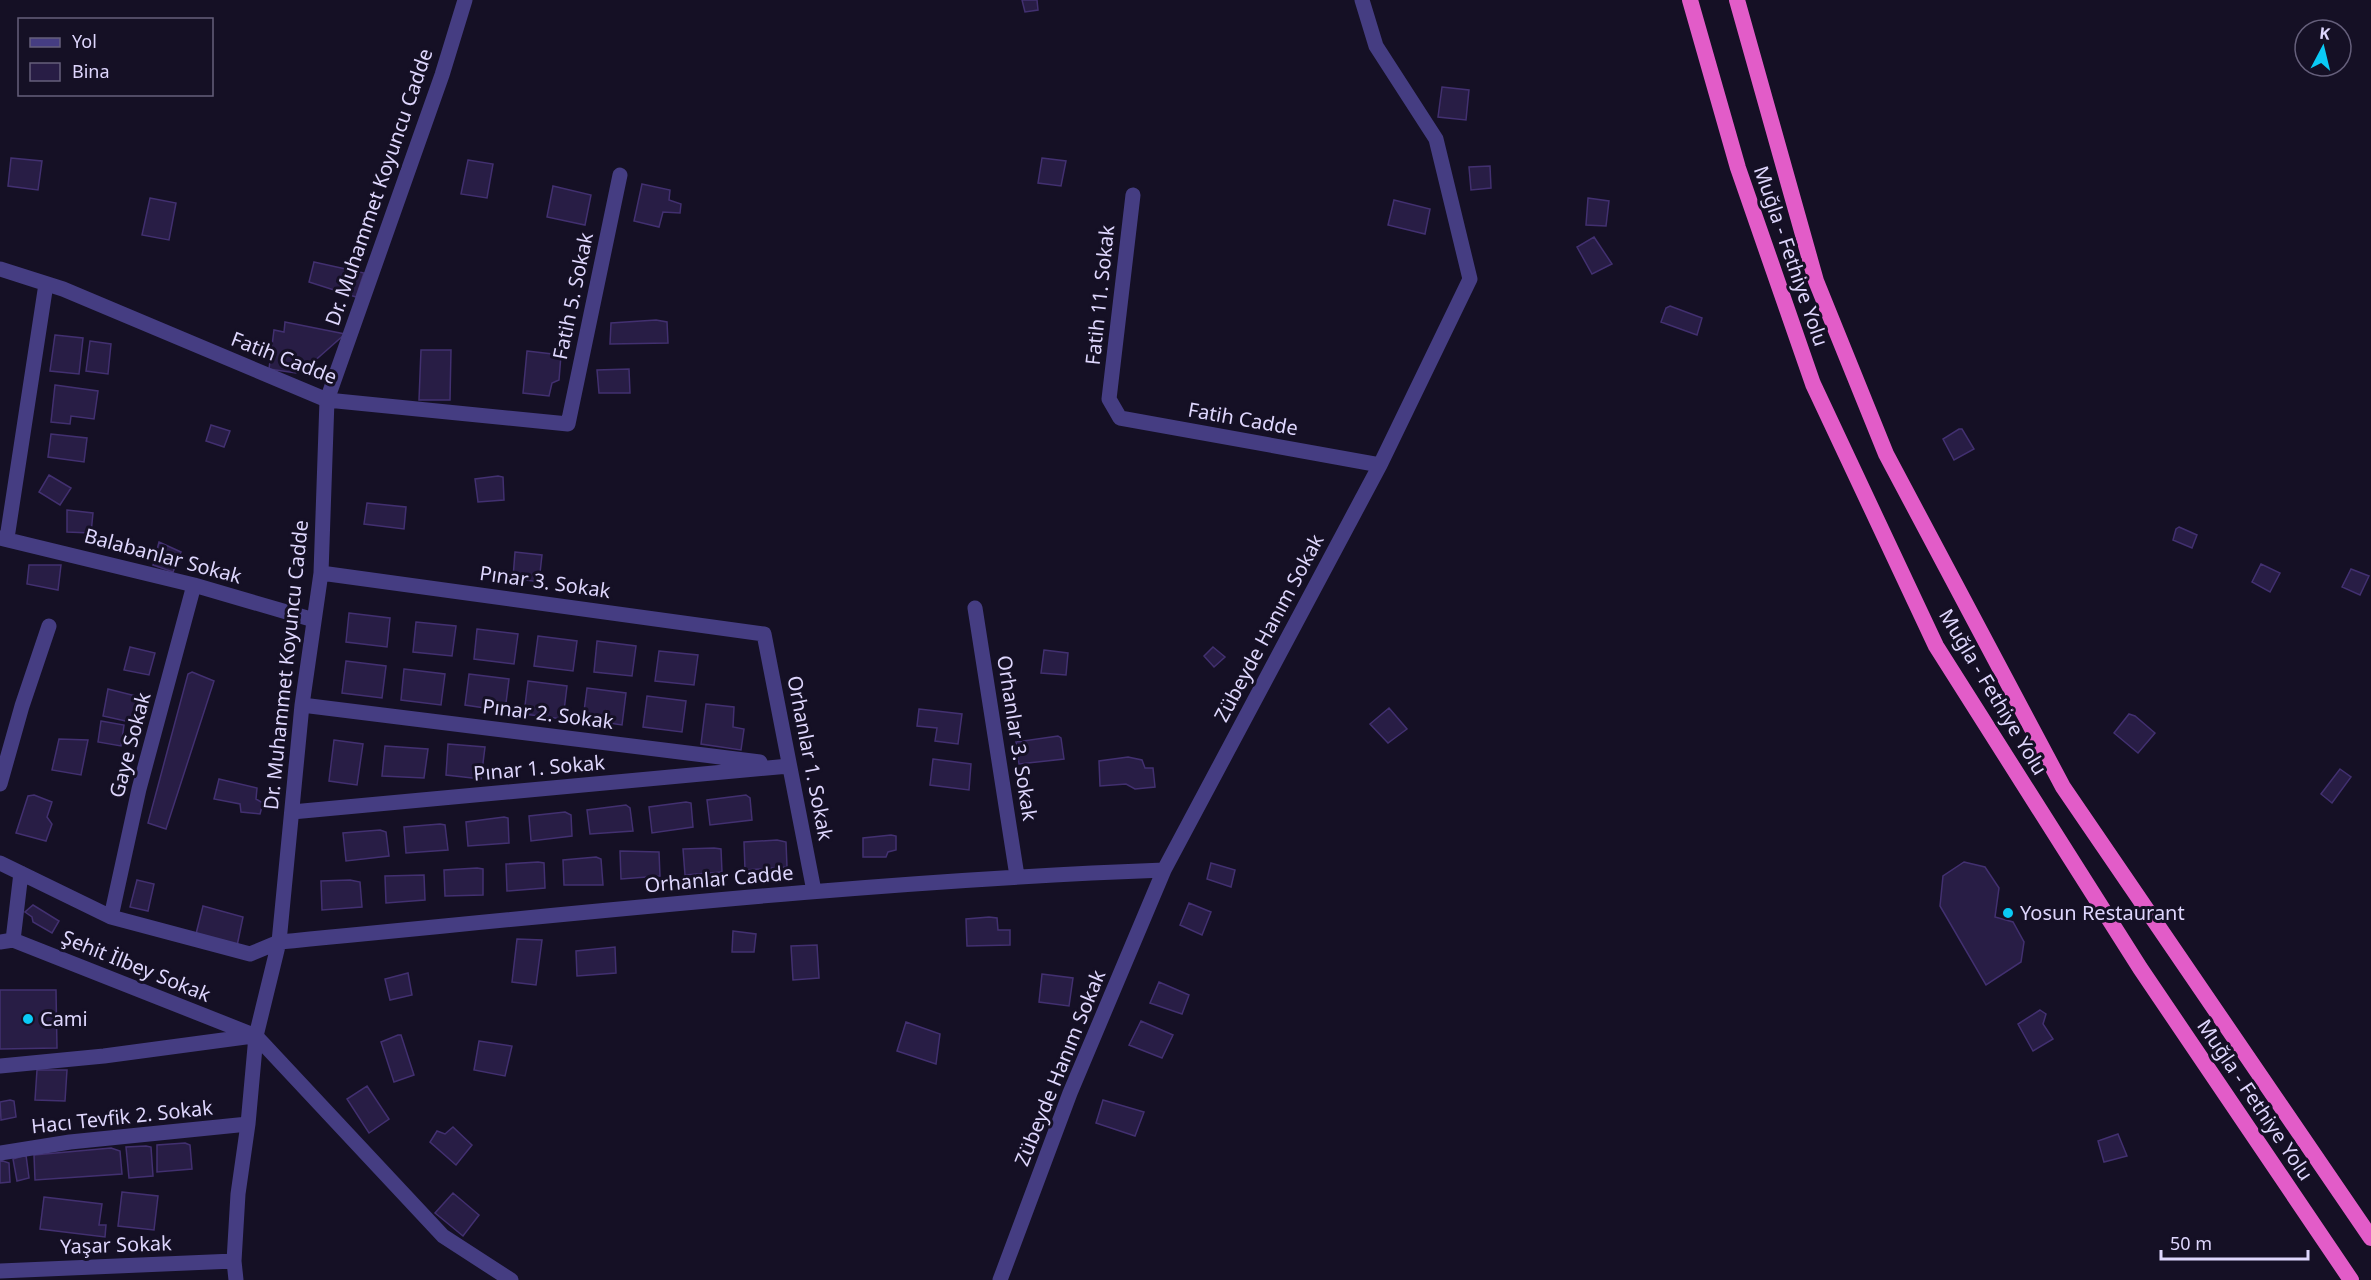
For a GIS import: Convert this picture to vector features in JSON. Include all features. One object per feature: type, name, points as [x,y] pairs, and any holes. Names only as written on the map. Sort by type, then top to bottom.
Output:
[{"type":"highway","name":"Muğla - Fethiye Yolu","points":[[1690,0],[1738,168],[1813,384],[1936,646],[2140,968],[2351,1280]]},
{"type":"highway","name":"Muğla - Fethiye Yolu","points":[[1737,0],[1816,282],[1886,454],[2063,787],[2371,1238]]},
{"type":"street","name":"Dr. Muhammet Koyuncu Cadde","points":[[236,1280],[234,1261],[238,1194],[248,1124],[255,1036],[279,942],[302,705],[321,573],[327,400],[442,75],[465,0]]},
{"type":"street","name":"Zübeyde Hanım Sokak","points":[[1000,1280],[1070,1094],[1164,870],[1380,465],[1470,279],[1436,139],[1376,46],[1362,0]]},
{"type":"street","name":"Fatih 5. Sokak","points":[[568,424],[620,175]]},
{"type":"street","name":"Fatih 11. Sokak","points":[[1109,399],[1132,195]]},
{"type":"street","name":"Fatih Cadde","points":[[0,269],[46,284],[327,400],[568,424]]},
{"type":"street","points":[[4,538],[46,284]]},
{"type":"street","name":"Fatih Cadde","points":[[1109,399],[1120,418],[1380,465]]},
{"type":"street","name":"Balabanlar Sokak","points":[[4,538],[194,585],[314,620]]},
{"type":"street","name":"Pınar 3. Sokak","points":[[321,573],[764,634]]},
{"type":"street","name":"Gaye Sokak","points":[[111,917],[139,789],[194,585]]},
{"type":"street","name":"Orhanlar 3. Sokak","points":[[975,608],[1017,876]]},
{"type":"street","points":[[0,784],[22,706],[49,626]]},
{"type":"street","name":"Orhanlar 1. Sokak","points":[[764,634],[814,891]]},
{"type":"street","name":"Pınar 2. Sokak","points":[[302,705],[789,766]]},
{"type":"street","name":"Pınar 1. Sokak","points":[[292,812],[789,766]]},
{"type":"street","name":"Orhanlar Cadde","points":[[0,863],[111,917],[250,954],[279,942],[814,891],[1017,876],[1164,870]]},
{"type":"street","points":[[7,941],[21,873]]},
{"type":"street","name":"Şehit İlbey Sokak","points":[[7,941],[255,1036]]},
{"type":"street","points":[[0,1066],[104,1056],[255,1036],[443,1236],[511,1280]]},
{"type":"street","name":"Hacı Tevfik 2. Sokak","points":[[0,1153],[70,1142],[248,1124]]},
{"type":"street","name":"Yaşar Sokak","points":[[0,1271],[234,1261]]},
{"type":"building","points":[[1022,0],[1037,0],[1038,10],[1025,12]]},
{"type":"building","points":[[1442,87],[1469,90],[1466,120],[1438,117]]},
{"type":"building","points":[[11,158],[42,161],[38,190],[8,186]]},
{"type":"building","points":[[1042,158],[1066,161],[1061,186],[1038,183]]},
{"type":"building","points":[[468,160],[493,164],[487,198],[461,194]]},
{"type":"building","points":[[1490,166],[1491,188],[1471,190],[1469,167]]},
{"type":"building","points":[[642,184],[670,190],[669,200],[681,204],[680,213],[663,212],[659,227],[634,221]]},
{"type":"building","points":[[553,186],[591,195],[585,225],[547,217]]},
{"type":"building","points":[[150,198],[176,203],[169,240],[142,235]]},
{"type":"building","points":[[1588,198],[1609,201],[1606,226],[1586,225]]},
{"type":"building","points":[[1394,200],[1430,209],[1425,234],[1388,225]]},
{"type":"building","points":[[1594,237],[1612,264],[1592,274],[1577,247]]},
{"type":"building","points":[[314,262],[364,273],[356,297],[309,282]]},
{"type":"building","points":[[1670,306],[1702,318],[1697,335],[1661,322],[1666,308]]},
{"type":"building","points":[[656,320],[667,322],[668,343],[610,344],[611,323]]},
{"type":"building","points":[[285,322],[345,334],[311,364],[298,364],[296,373],[269,369],[274,330],[284,332]]},
{"type":"building","points":[[55,335],[83,338],[79,374],[50,371]]},
{"type":"building","points":[[90,341],[111,344],[108,374],[86,371]]},
{"type":"building","points":[[421,350],[451,350],[450,400],[419,400]]},
{"type":"building","points":[[527,351],[561,355],[559,380],[552,383],[549,396],[523,393]]},
{"type":"building","points":[[629,369],[630,393],[599,393],[597,370]]},
{"type":"building","points":[[55,385],[98,391],[94,419],[71,416],[70,424],[51,422]]},
{"type":"building","points":[[211,425],[230,431],[224,447],[206,441]]},
{"type":"building","points":[[1962,429],[1974,449],[1954,460],[1943,439]]},
{"type":"building","points":[[51,434],[87,438],[84,462],[48,457]]},
{"type":"building","points":[[49,475],[71,488],[60,505],[39,492]]},
{"type":"building","points":[[503,477],[504,500],[478,502],[475,479]]},
{"type":"building","points":[[367,503],[406,507],[404,529],[364,524]]},
{"type":"building","points":[[67,510],[93,513],[91,533],[67,532]]},
{"type":"building","points":[[2179,527],[2197,535],[2192,548],[2173,540],[2176,529]]},
{"type":"building","points":[[159,542],[181,552],[173,572],[153,565]]},
{"type":"building","points":[[515,552],[542,555],[539,582],[513,578]]},
{"type":"building","points":[[2261,564],[2280,573],[2270,592],[2252,582]]},
{"type":"building","points":[[29,565],[61,565],[58,590],[27,584]]},
{"type":"building","points":[[2351,569],[2369,576],[2360,595],[2342,587]]},
{"type":"building","points":[[349,613],[390,618],[387,647],[346,642]]},
{"type":"building","points":[[416,622],[456,626],[452,656],[413,652]]},
{"type":"building","points":[[477,629],[518,634],[514,664],[474,659]]},
{"type":"building","points":[[538,636],[577,641],[573,671],[534,666]]},
{"type":"building","points":[[597,641],[636,646],[632,676],[594,672]]},
{"type":"building","points":[[130,647],[155,653],[149,675],[124,670]]},
{"type":"building","points":[[1213,647],[1225,657],[1214,667],[1204,656]]},
{"type":"building","points":[[1044,650],[1068,653],[1066,675],[1041,673]]},
{"type":"building","points":[[659,651],[698,655],[694,685],[655,681]]},
{"type":"building","points":[[346,661],[386,666],[382,698],[342,693]]},
{"type":"building","points":[[404,669],[445,674],[441,705],[401,700]]},
{"type":"building","points":[[192,672],[214,681],[166,829],[148,823],[188,674]]},
{"type":"building","points":[[469,674],[509,679],[505,711],[465,705]]},
{"type":"building","points":[[528,681],[567,686],[563,719],[524,714]]},
{"type":"building","points":[[587,688],[626,693],[622,725],[583,719]]},
{"type":"building","points":[[108,689],[140,697],[135,723],[103,716]]},
{"type":"building","points":[[647,696],[686,701],[682,732],[643,727]]},
{"type":"building","points":[[706,704],[734,707],[733,727],[744,729],[741,750],[701,744]]},
{"type":"building","points":[[1389,708],[1407,729],[1388,743],[1370,724]]},
{"type":"building","points":[[919,709],[962,714],[958,744],[935,741],[937,728],[917,726]]},
{"type":"building","points":[[2129,714],[2135,716],[2155,733],[2138,753],[2114,733]]},
{"type":"building","points":[[101,721],[124,725],[121,746],[98,742]]},
{"type":"building","points":[[1058,736],[1061,738],[1064,759],[1019,764],[1016,742]]},
{"type":"building","points":[[59,739],[88,740],[81,775],[52,770]]},
{"type":"building","points":[[334,740],[363,744],[357,785],[329,781]]},
{"type":"building","points":[[448,744],[485,747],[481,779],[446,775]]},
{"type":"building","points":[[385,746],[428,749],[424,778],[382,776]]},
{"type":"building","points":[[1128,757],[1142,760],[1145,768],[1153,768],[1155,787],[1135,789],[1126,784],[1100,786],[1099,761]]},
{"type":"building","points":[[933,759],[971,764],[969,790],[930,785]]},
{"type":"building","points":[[2340,769],[2351,777],[2332,803],[2321,794]]},
{"type":"building","points":[[219,779],[257,788],[256,799],[263,803],[260,814],[241,812],[240,804],[214,799]]},
{"type":"building","points":[[34,795],[52,802],[47,817],[52,824],[46,841],[16,833],[28,796]]},
{"type":"building","points":[[746,795],[750,798],[752,820],[710,825],[707,800]]},
{"type":"building","points":[[691,803],[693,827],[652,833],[649,807]]},
{"type":"building","points":[[626,805],[630,808],[633,831],[590,834],[587,810]]},
{"type":"building","points":[[565,812],[571,815],[572,836],[531,841],[529,816]]},
{"type":"building","points":[[508,818],[509,843],[468,846],[466,822]]},
{"type":"building","points":[[445,825],[448,850],[406,853],[404,827]]},
{"type":"building","points":[[380,830],[386,832],[389,856],[346,861],[343,833]]},
{"type":"building","points":[[896,836],[896,850],[888,852],[886,857],[863,857],[863,838]]},
{"type":"building","points":[[777,840],[786,842],[787,867],[745,870],[744,842]]},
{"type":"building","points":[[683,849],[721,849],[722,872],[685,875]]},
{"type":"building","points":[[620,851],[659,852],[660,876],[621,879]]},
{"type":"building","points":[[596,857],[601,859],[603,885],[564,885],[563,860]]},
{"type":"building","points":[[1964,862],[1985,867],[1999,888],[1995,917],[2013,922],[2024,942],[2021,962],[1986,985],[1940,906],[1943,876]]},
{"type":"building","points":[[544,863],[545,888],[507,891],[506,864]]},
{"type":"building","points":[[1211,863],[1235,870],[1231,887],[1207,879]]},
{"type":"building","points":[[483,869],[483,895],[445,896],[444,870]]},
{"type":"building","points":[[424,875],[425,900],[386,903],[385,876]]},
{"type":"building","points":[[137,880],[154,884],[148,911],[130,907]]},
{"type":"building","points":[[321,881],[360,882],[362,907],[322,910]]},
{"type":"building","points":[[1189,903],[1211,912],[1202,935],[1180,925]]},
{"type":"building","points":[[33,905],[59,921],[52,933],[33,922],[32,917],[25,912]]},
{"type":"building","points":[[203,906],[243,917],[237,946],[196,934]]},
{"type":"building","points":[[997,918],[998,930],[1010,930],[1010,945],[967,946],[966,919]]},
{"type":"building","points":[[733,931],[756,934],[754,952],[732,952]]},
{"type":"building","points":[[517,939],[542,940],[536,985],[512,982]]},
{"type":"building","points":[[817,945],[819,978],[793,980],[791,946]]},
{"type":"building","points":[[615,947],[616,973],[577,976],[576,951]]},
{"type":"building","points":[[408,973],[412,995],[390,1000],[385,979]]},
{"type":"building","points":[[1042,974],[1073,978],[1069,1006],[1039,1002]]},
{"type":"building","points":[[1159,982],[1189,995],[1182,1014],[1150,1003]]},
{"type":"building","name":"Cami","points":[[0,990],[56,990],[57,1048],[0,1049]]},
{"type":"building","points":[[2040,1010],[2046,1014],[2043,1024],[2053,1039],[2033,1051],[2018,1024]]},
{"type":"building","points":[[1141,1021],[1173,1035],[1162,1058],[1129,1045]]},
{"type":"building","points":[[906,1022],[940,1034],[936,1064],[897,1051]]},
{"type":"building","points":[[401,1035],[414,1075],[394,1082],[381,1042]]},
{"type":"building","points":[[479,1041],[512,1046],[505,1076],[474,1070]]},
{"type":"building","points":[[37,1070],[67,1070],[65,1101],[35,1100]]},
{"type":"building","points":[[367,1086],[389,1119],[369,1133],[347,1099]]},
{"type":"building","points":[[1103,1100],[1144,1112],[1135,1136],[1096,1123]]},
{"type":"building","points":[[14,1101],[16,1117],[1,1120],[0,1102]]},
{"type":"building","points":[[453,1127],[472,1145],[456,1165],[430,1142],[437,1131],[445,1134]]},
{"type":"building","points":[[2118,1134],[2127,1156],[2104,1162],[2098,1141]]},
{"type":"building","points":[[185,1143],[190,1145],[192,1169],[157,1172],[157,1145]]},
{"type":"building","points":[[126,1147],[151,1147],[153,1176],[129,1178]]},
{"type":"building","points":[[111,1148],[120,1151],[122,1174],[35,1180],[34,1155]]},
{"type":"building","points":[[26,1155],[29,1178],[17,1181],[13,1159]]},
{"type":"building","points":[[0,1160],[9,1163],[10,1182],[0,1183]]},
{"type":"building","points":[[122,1192],[158,1196],[154,1230],[118,1226]]},
{"type":"building","points":[[453,1193],[479,1215],[463,1236],[435,1213]]},
{"type":"building","points":[[44,1197],[102,1204],[99,1225],[106,1225],[105,1237],[40,1229]]},
{"type":"place","name":"Yosun Restaurant","points":[[2008,913]]},
{"type":"place","name":"Cami","points":[[28,1019]]}]
